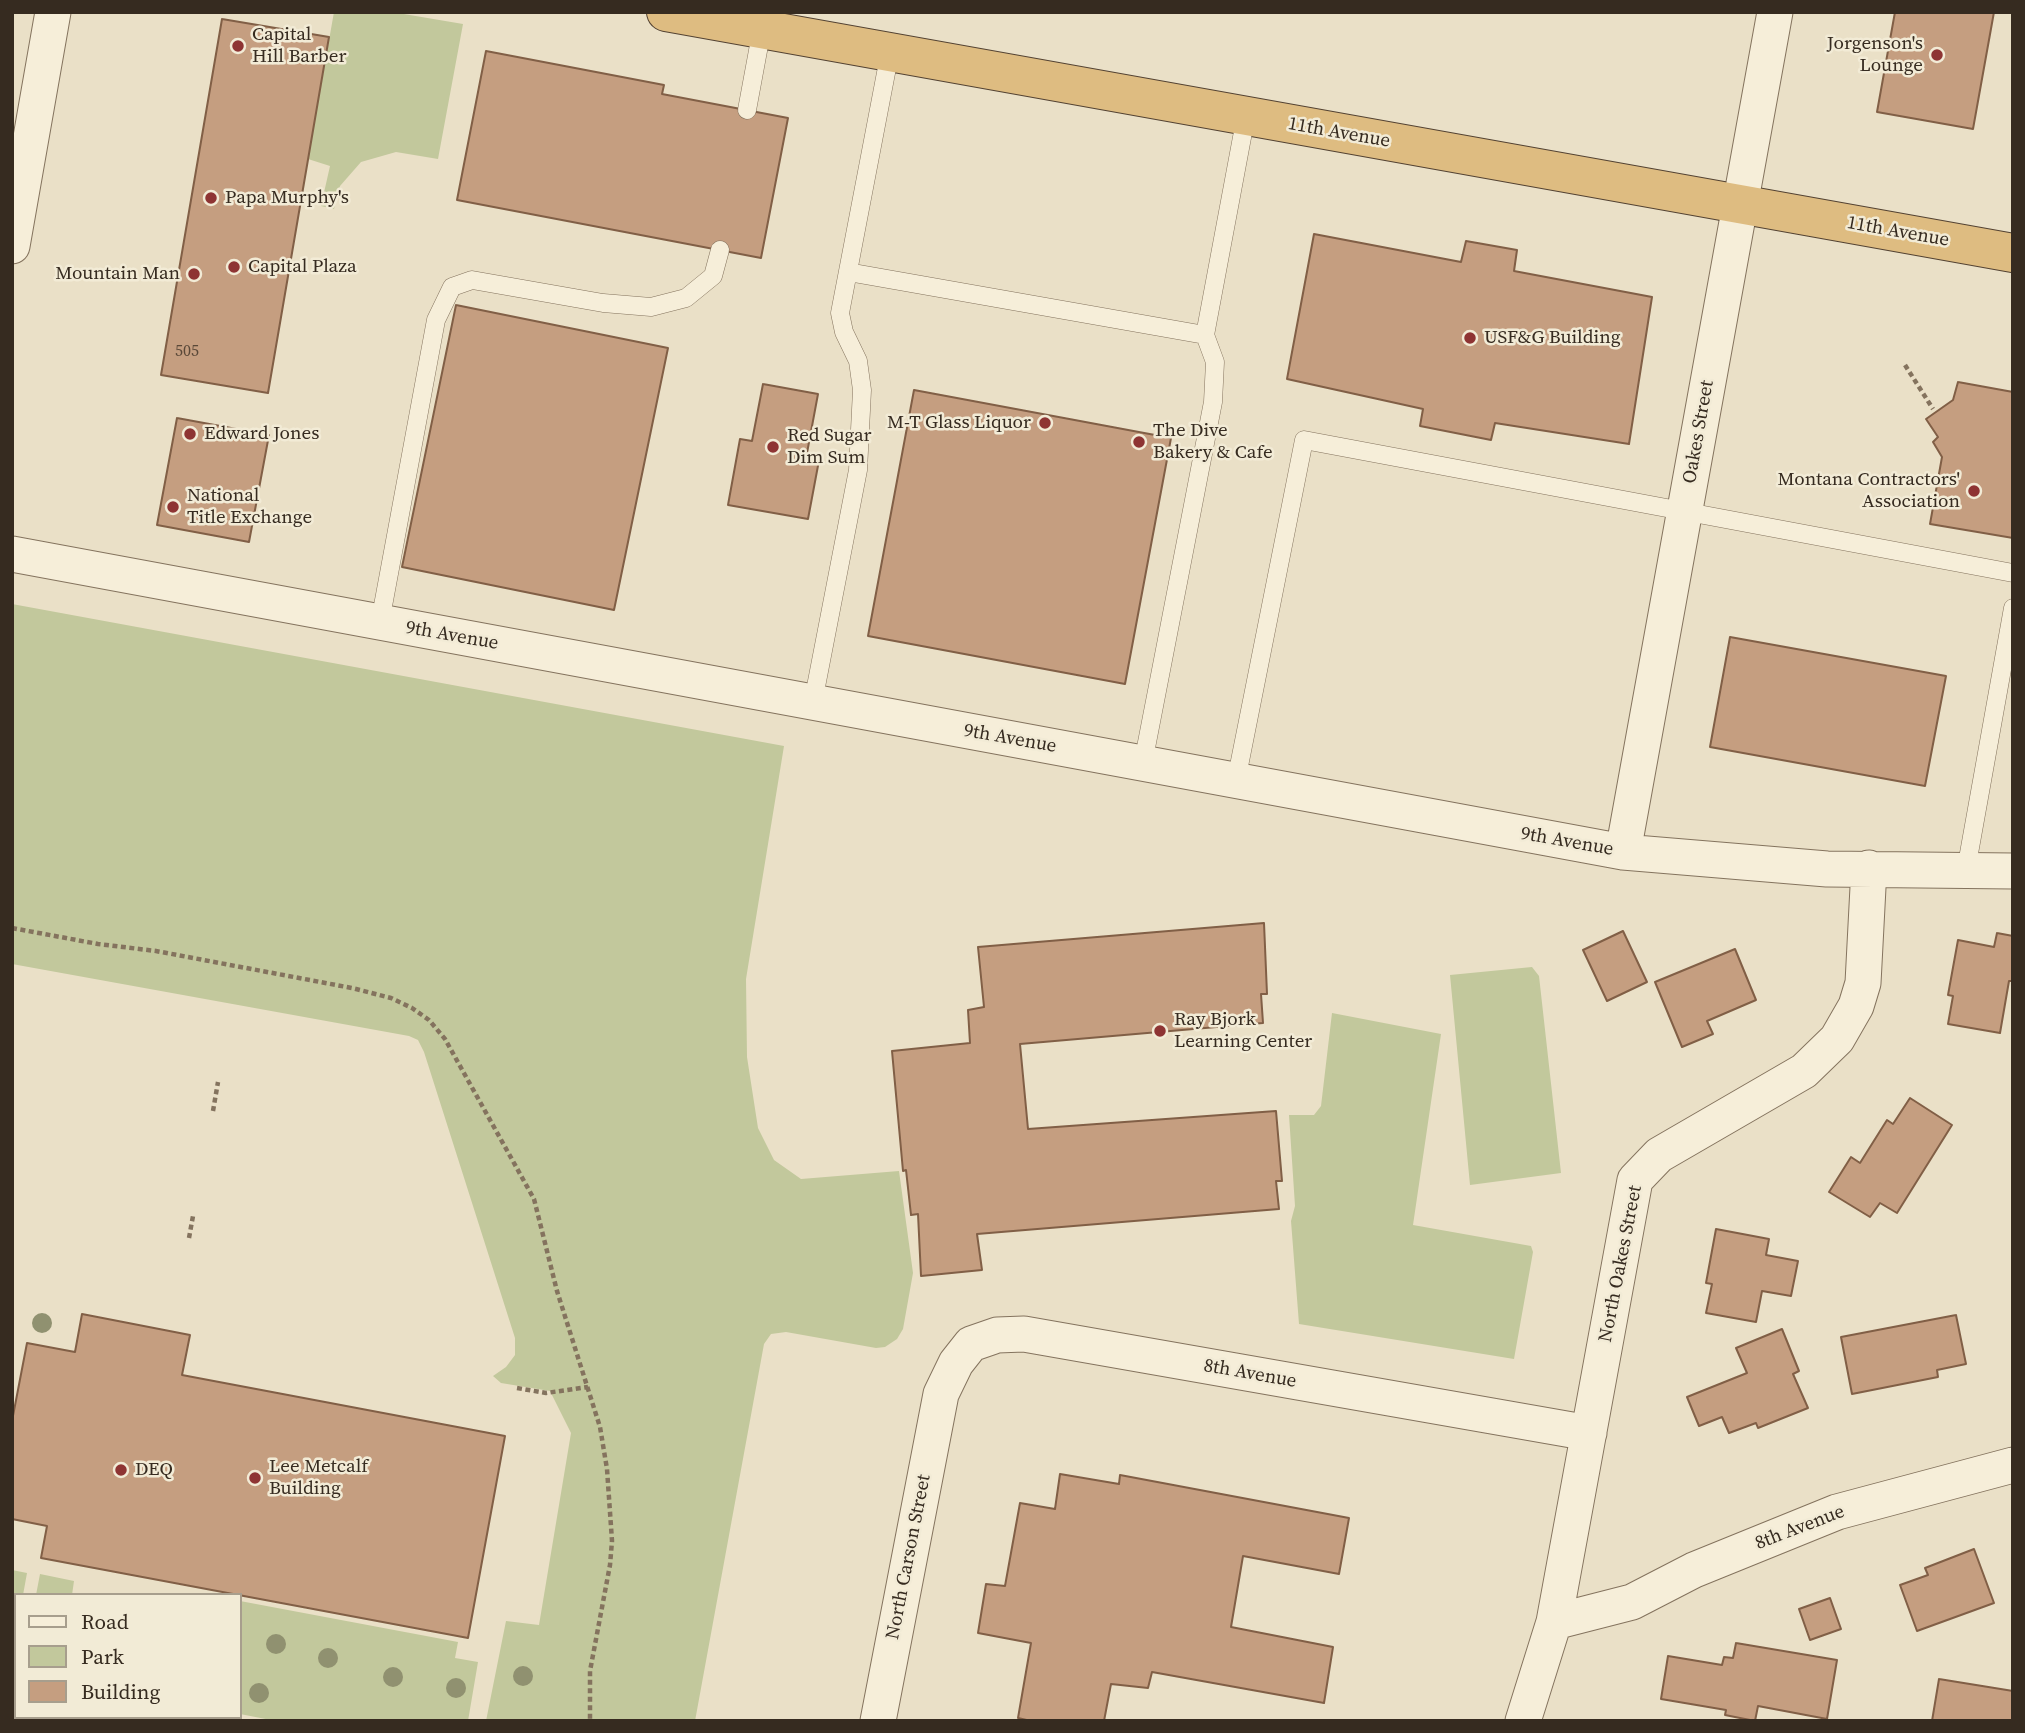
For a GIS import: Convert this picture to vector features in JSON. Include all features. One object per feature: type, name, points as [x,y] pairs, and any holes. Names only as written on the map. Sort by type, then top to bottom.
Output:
[{"type":"highway","name":"11th Avenue","points":[[666,12],[2013,253]]},
{"type":"street","points":[[14,232],[53,12]]},
{"type":"street","name":"Oakes Street","points":[[1623,852],[1776,12]]},
{"type":"street","name":"9th Avenue","points":[[12,554],[1623,852],[1827,869],[2013,871]]},
{"type":"street","name":"North Oakes Street","points":[[1524,1721],[1554,1622],[1635,1180],[1659,1155],[1804,1071],[1837,1039],[1856,1006],[1863,983],[1870,868]]},
{"type":"street","name":"8th Avenue","points":[[941,1394],[956,1363],[971,1343],[997,1335],[1024,1334],[1589,1433]]},
{"type":"street","name":"North Carson Street","points":[[878,1721],[941,1394]]},
{"type":"street","name":"8th Avenue","points":[[1554,1622],[1632,1602],[1693,1570],[1838,1512],[2013,1465]]},
{"type":"lane","points":[[747,110],[762,29]]},
{"type":"lane","points":[[813,702],[858,470],[861,381],[858,361],[844,332],[839,313],[890,52]]},
{"type":"lane","points":[[1143,763],[1213,402],[1215,362],[1205,335],[1246,116]]},
{"type":"lane","points":[[380,622],[436,320],[452,287],[472,280],[603,303],[651,307],[686,298],[713,276],[720,250]]},
{"type":"lane","points":[[848,272],[1205,335]]},
{"type":"lane","points":[[1236,781],[1304,440],[2013,573]]},
{"type":"lane","points":[[1966,870],[2013,608]]},
{"type":"path","points":[[1905,365],[1933,409]]},
{"type":"path","points":[[12,928],[98,944],[156,951],[352,988],[391,998],[412,1007],[429,1020],[445,1040],[534,1199],[557,1291],[600,1427],[607,1469],[612,1541],[590,1671],[590,1721]]},
{"type":"path","points":[[213,1111],[218,1082]]},
{"type":"path","points":[[189,1238],[193,1216]]},
{"type":"path","points":[[517,1388],[547,1393],[588,1387]]},
{"type":"green space","points":[[334,12],[392,12],[463,24],[438,159],[396,152],[361,162],[340,186],[334,209],[321,206],[330,166],[308,159]]},
{"type":"green space","points":[[12,604],[784,746],[746,979],[747,1057],[758,1128],[774,1160],[801,1179],[899,1171],[913,1273],[903,1329],[897,1339],[885,1347],[876,1348],[786,1332],[771,1334],[764,1344],[695,1721],[486,1721],[506,1621],[539,1625],[571,1433],[550,1391],[501,1383],[493,1376],[506,1367],[515,1355],[515,1338],[418,1040],[409,1036],[12,964]]},
{"type":"green space","points":[[1532,967],[1539,976],[1561,1173],[1470,1185],[1450,975]]},
{"type":"green space","points":[[1332,1013],[1441,1034],[1413,1225],[1531,1246],[1533,1252],[1514,1359],[1299,1324],[1291,1221],[1295,1206],[1289,1115],[1314,1115],[1321,1106]]},
{"type":"green space","points":[[12,1570],[27,1573],[23,1593],[14,1593],[12,1618]]},
{"type":"green space","points":[[40,1574],[74,1581],[72,1593],[36,1593]]},
{"type":"green space","points":[[242,1601],[458,1642],[455,1658],[478,1662],[468,1721],[276,1721],[242,1714]]},
{"type":"green space","points":[[14,1719],[81,1719],[81,1721]]},
{"type":"building","name":"Jorgenson's Lounge","points":[[1895,12],[1994,12],[1973,129],[1877,112]]},
{"type":"building","name":"Capital Plaza","points":[[222,19],[329,37],[268,393],[161,375]]},
{"type":"building","points":[[486,51],[664,85],[662,94],[788,118],[761,258],[457,200]]},
{"type":"building","name":"USF&G Building","points":[[1314,234],[1461,262],[1466,241],[1517,250],[1514,271],[1652,297],[1629,444],[1495,423],[1491,440],[1420,426],[1423,409],[1287,379]]},
{"type":"building","points":[[456,305],[668,348],[614,610],[402,567]]},
{"type":"building","name":"Montana Contractors' Association","points":[[1958,382],[2013,392],[2013,538],[1930,524],[1942,457],[1933,442],[1938,437],[1926,419],[1953,400]]},
{"type":"building","name":"Red Sugar Dim Sum","points":[[763,384],[818,394],[807,453],[820,455],[808,519],[728,505],[740,439],[752,441]]},
{"type":"building","points":[[914,390],[1171,438],[1125,684],[868,636]]},
{"type":"building","points":[[177,418],[269,435],[249,542],[157,525]]},
{"type":"building","points":[[1730,637],[1946,676],[1925,786],[1710,747]]},
{"type":"building","points":[[1264,923],[1267,994],[1261,994],[1263,1023],[1020,1044],[1028,1129],[1276,1111],[1282,1181],[1276,1181],[1279,1209],[977,1234],[982,1270],[921,1276],[918,1214],[911,1215],[906,1170],[903,1171],[892,1051],[970,1043],[968,1010],[984,1007],[978,947]]},
{"type":"building","points":[[1623,931],[1647,982],[1607,1001],[1583,950]]},
{"type":"building","points":[[1997,933],[2013,936],[2013,981],[2009,981],[2000,1033],[1948,1024],[1953,996],[1948,995],[1958,940],[1994,947]]},
{"type":"building","points":[[1735,949],[1756,1000],[1707,1021],[1713,1034],[1682,1047],[1655,982]]},
{"type":"building","points":[[1910,1098],[1952,1125],[1897,1213],[1880,1203],[1870,1217],[1829,1192],[1851,1157],[1860,1163],[1887,1120],[1893,1124]]},
{"type":"building","points":[[1716,1229],[1769,1239],[1766,1255],[1798,1261],[1791,1296],[1762,1291],[1756,1322],[1706,1313],[1712,1284],[1706,1283]]},
{"type":"building","name":"Lee Metcalf Building","points":[[82,1314],[190,1335],[182,1375],[505,1436],[468,1638],[242,1596],[242,1593],[228,1593],[41,1558],[47,1526],[12,1519],[12,1421],[27,1343],[75,1352]]},
{"type":"building","points":[[1956,1315],[1966,1364],[1937,1370],[1938,1377],[1852,1394],[1841,1337]]},
{"type":"building","points":[[1782,1329],[1799,1371],[1793,1374],[1808,1408],[1758,1428],[1756,1423],[1729,1433],[1722,1417],[1699,1426],[1687,1397],[1747,1373],[1736,1348]]},
{"type":"building","points":[[1060,1474],[1119,1484],[1120,1475],[1349,1518],[1339,1574],[1243,1556],[1231,1627],[1333,1647],[1324,1703],[1152,1672],[1148,1688],[1111,1684],[1104,1721],[1031,1721],[1018,1718],[1031,1643],[978,1633],[986,1584],[1005,1586],[1020,1503],[1055,1509]]},
{"type":"building","points":[[1974,1549],[1994,1603],[1917,1631],[1900,1585],[1928,1575],[1925,1568]]},
{"type":"building","points":[[1830,1598],[1841,1629],[1810,1640],[1799,1609]]},
{"type":"building","points":[[1736,1643],[1837,1660],[1827,1719],[1758,1706],[1755,1721],[1725,1715],[1726,1710],[1661,1699],[1668,1656],[1722,1665],[1724,1657],[1733,1658]]},
{"type":"building","points":[[1939,1679],[2013,1691],[2013,1721],[1932,1721]]},
{"type":"place","name":"Capital Hill Barber","points":[[238,46]]},
{"type":"place","name":"Jorgenson's Lounge","points":[[1937,55]]},
{"type":"place","name":"Papa Murphy's","points":[[211,198]]},
{"type":"place","name":"Capital Plaza","points":[[234,267]]},
{"type":"place","name":"Mountain Man","points":[[194,274]]},
{"type":"place","name":"USF&G Building","points":[[1470,338]]},
{"type":"place","name":"M-T Glass Liquor","points":[[1045,423]]},
{"type":"place","name":"Edward Jones","points":[[190,434]]},
{"type":"place","name":"The Dive Bakery & Cafe","points":[[1139,442]]},
{"type":"place","name":"Red Sugar Dim Sum","points":[[773,447]]},
{"type":"place","name":"Montana Contractors' Association","points":[[1974,491]]},
{"type":"place","name":"National Title Exchange","points":[[173,507]]},
{"type":"place","name":"Ray Bjork Learning Center","points":[[1160,1031]]},
{"type":"place","name":"DEQ","points":[[121,1470]]},
{"type":"place","name":"Lee Metcalf Building","points":[[255,1478]]}]
